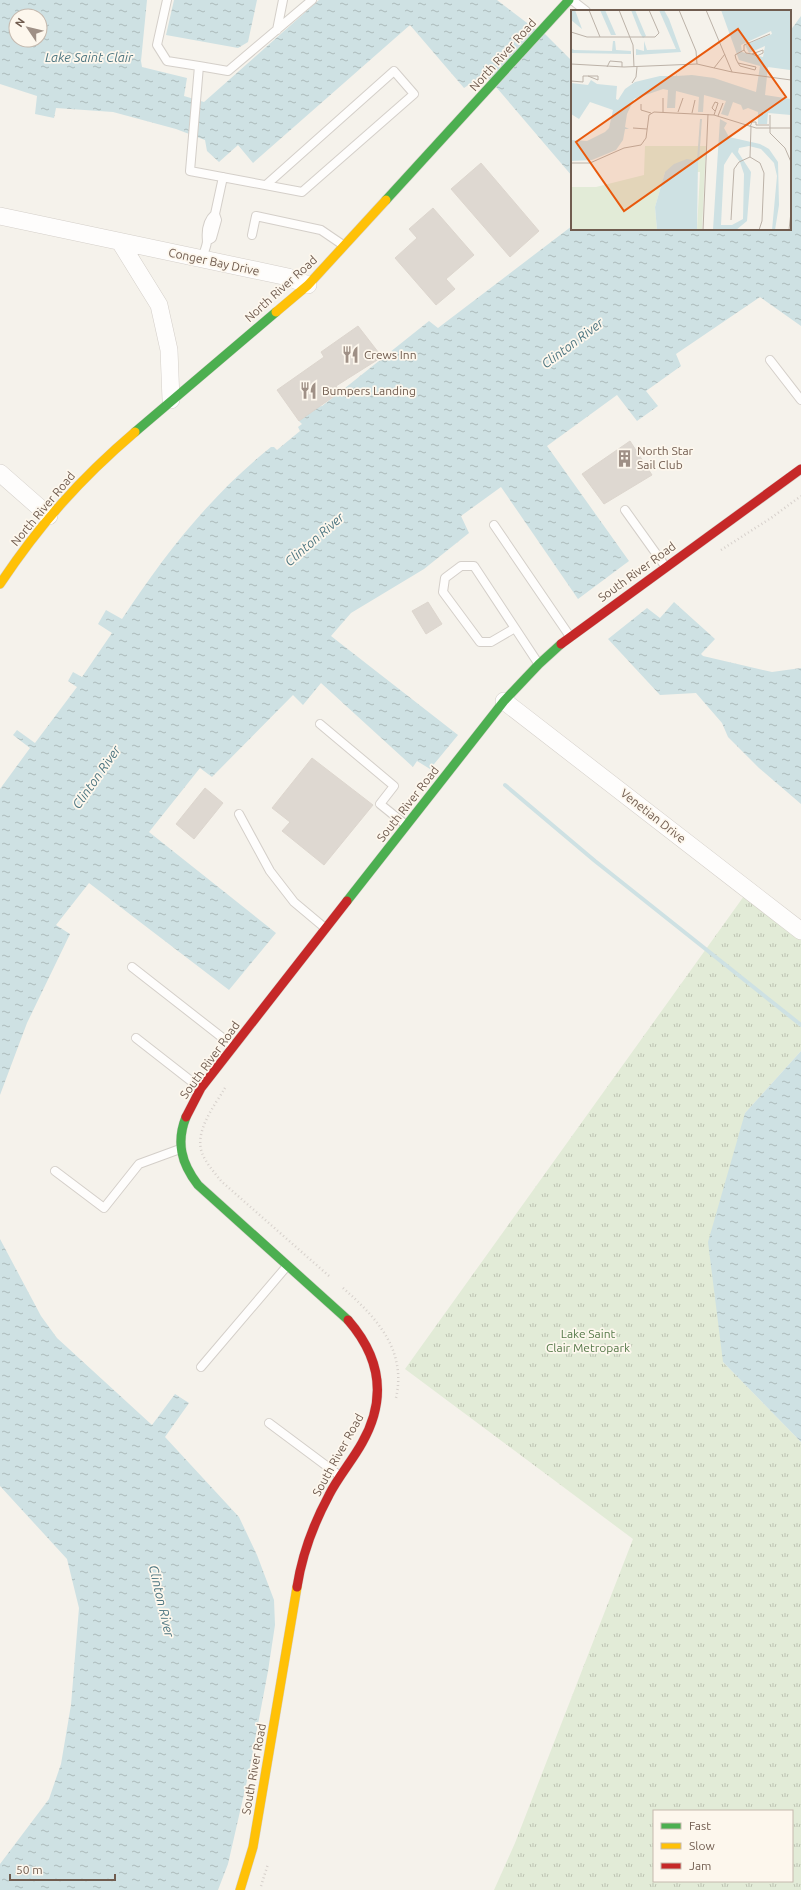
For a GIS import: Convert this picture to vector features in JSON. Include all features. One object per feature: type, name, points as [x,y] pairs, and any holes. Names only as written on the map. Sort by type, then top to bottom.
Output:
[{"type":"street","name":"North River Road","points":[[0,584],[20,554],[49,516],[99,463],[171,400],[308,285],[485,94],[545,26],[571,0]]},
{"type":"street","name":"Conger Bay Drive","points":[[0,216],[288,277],[308,285]]},
{"type":"street","points":[[120,242],[159,305],[170,350],[171,400]]},
{"type":"street","name":"South River Road","points":[[240,1890],[253,1848],[299,1573],[316,1521],[341,1476],[366,1436],[374,1418],[378,1401],[378,1386],[375,1369],[367,1348],[351,1325],[323,1296],[206,1194],[188,1171],[181,1149],[182,1133],[187,1113],[201,1088],[406,826],[504,701],[539,664],[570,636],[801,469]]},
{"type":"street","points":[[0,473],[49,516]]},
{"type":"street","name":"Venetian Drive","points":[[504,701],[801,932]]},
{"type":"lane","points":[[167,0],[157,45],[167,61],[228,71],[312,0]]},
{"type":"lane","points":[[277,30],[283,0]]},
{"type":"lane","points":[[571,0],[585,10]]},
{"type":"lane","points":[[199,66],[190,171],[266,186],[302,192],[414,94],[394,71],[266,186]]},
{"type":"lane","points":[[202,259],[207,241],[205,236],[210,218],[214,214],[223,177]]},
{"type":"lane","points":[[252,235],[256,216],[321,230],[344,245]]},
{"type":"lane","points":[[770,360],[801,400]]},
{"type":"lane","points":[[625,510],[665,566]]},
{"type":"lane","points":[[494,525],[570,636]]},
{"type":"lane","points":[[515,628],[491,642],[480,642],[443,592],[445,578],[461,566],[474,566],[539,664]]},
{"type":"lane","points":[[320,724],[394,786],[380,804],[406,826]]},
{"type":"lane","points":[[239,814],[270,871],[294,902],[326,929]]},
{"type":"lane","points":[[132,967],[233,1047]]},
{"type":"lane","points":[[136,1038],[201,1088]]},
{"type":"lane","points":[[55,1171],[104,1208],[139,1164],[181,1149]]},
{"type":"lane","points":[[201,1367],[287,1265]]},
{"type":"lane","points":[[269,1423],[341,1476]]},
{"type":"path","points":[[720,552],[801,496]]},
{"type":"path","points":[[230,1082],[208,1117],[201,1138],[202,1151],[208,1165],[220,1181],[333,1279]]},
{"type":"path","points":[[339,1284],[383,1329],[397,1358],[398,1391],[395,1403]]},
{"type":"path","points":[[260,1890],[266,1875],[269,1860]]},
{"type":"green space","name":"Lake Saint Clair Metropark","points":[[744,896],[801,939],[801,1051],[745,1113],[723,1362],[801,1442],[801,1890],[494,1890],[515,1843],[633,1539],[405,1369]]},
{"type":"water","name":"Lake Saint Clair","points":[[0,0],[147,0],[141,61],[142,67],[187,78],[184,96],[204,102],[319,0],[497,0],[535,29],[545,34],[571,60],[571,175],[485,74],[464,88],[410,25],[253,163],[238,145],[219,162],[207,151],[205,140],[176,129],[113,112],[56,108],[54,118],[35,114],[37,96],[0,84]]},
{"type":"water","points":[[174,0],[257,0],[248,42],[238,48],[166,35]]},
{"type":"water","name":"Clinton River","points":[[801,16],[801,326],[760,297],[676,354],[681,366],[646,391],[658,406],[637,421],[617,395],[547,446],[629,561],[578,599],[501,487],[461,516],[469,533],[424,569],[351,613],[331,636],[458,735],[430,769],[417,761],[413,767],[321,683],[303,705],[293,695],[212,777],[200,768],[149,832],[276,933],[229,990],[89,883],[56,925],[70,934],[27,1023],[0,1095],[0,789],[30,748],[13,735],[17,730],[35,743],[77,687],[68,681],[73,672],[82,677],[112,633],[98,624],[106,610],[122,619],[172,549],[208,506],[228,485],[271,447],[274,447],[277,450],[300,431],[298,427],[302,424],[299,421],[316,407],[322,406],[429,321],[438,328],[571,227],[571,230],[791,230],[791,30]]},
{"type":"water","points":[[674,602],[715,639],[701,654],[703,656],[772,672],[801,668],[801,804],[759,768],[728,737],[722,723],[696,693],[660,695],[608,639],[647,608],[660,618]]},
{"type":"water","points":[[801,1051],[801,1442],[723,1362],[708,1242],[745,1113]]},
{"type":"water","name":"Clinton River","points":[[0,1239],[41,1316],[57,1338],[152,1425],[175,1394],[189,1403],[165,1437],[239,1517],[257,1555],[274,1600],[275,1625],[249,1772],[228,1864],[218,1890],[0,1890],[0,1864],[49,1799],[61,1764],[71,1705],[79,1608],[67,1559],[0,1486]]},
{"type":"building","points":[[481,163],[539,231],[510,257],[451,189]]},
{"type":"building","points":[[433,208],[474,255],[446,279],[455,289],[436,305],[395,258],[417,238],[409,229]]},
{"type":"building","points":[[358,326],[382,357],[336,386],[340,392],[299,421],[277,390],[324,357],[321,352]]},
{"type":"building","name":"North Star Sail Club","points":[[630,441],[652,475],[604,504],[582,474]]},
{"type":"building","points":[[428,602],[442,624],[426,634],[412,611]]},
{"type":"building","points":[[312,758],[373,805],[324,865],[282,831],[290,822],[272,808]]},
{"type":"building","points":[[205,788],[223,803],[194,839],[176,824]]},
{"type":"waterway","points":[[505,785],[595,861],[801,1025]]},
{"type":"traffic: fast","points":[[386,200],[569,0]]},
{"type":"traffic: fast","points":[[135,432],[276,312]]},
{"type":"traffic: fast","points":[[347,901],[504,701],[539,664],[561,644]]},
{"type":"traffic: fast","points":[[186,1117],[181,1135],[182,1152],[188,1169],[198,1185],[348,1320]]},
{"type":"traffic: slow","points":[[276,312],[308,285],[386,200]]},
{"type":"traffic: slow","points":[[0,584],[30,542],[62,503],[96,467],[135,432]]},
{"type":"traffic: slow","points":[[240,1890],[253,1847],[297,1587]]},
{"type":"traffic: jam","points":[[561,644],[801,469]]},
{"type":"traffic: jam","points":[[186,1117],[201,1088],[347,901]]},
{"type":"traffic: jam","points":[[297,1587],[305,1551],[318,1517],[333,1488],[362,1443],[370,1427],[375,1411],[377,1379],[374,1364],[368,1349],[348,1320]]},
{"type":"place","name":"Crews Inn","points":[[351,355]]},
{"type":"place","name":"Bumpers Landing","points":[[309,391]]},
{"type":"place","name":"North Star Sail Club","points":[[624,458]]}]
